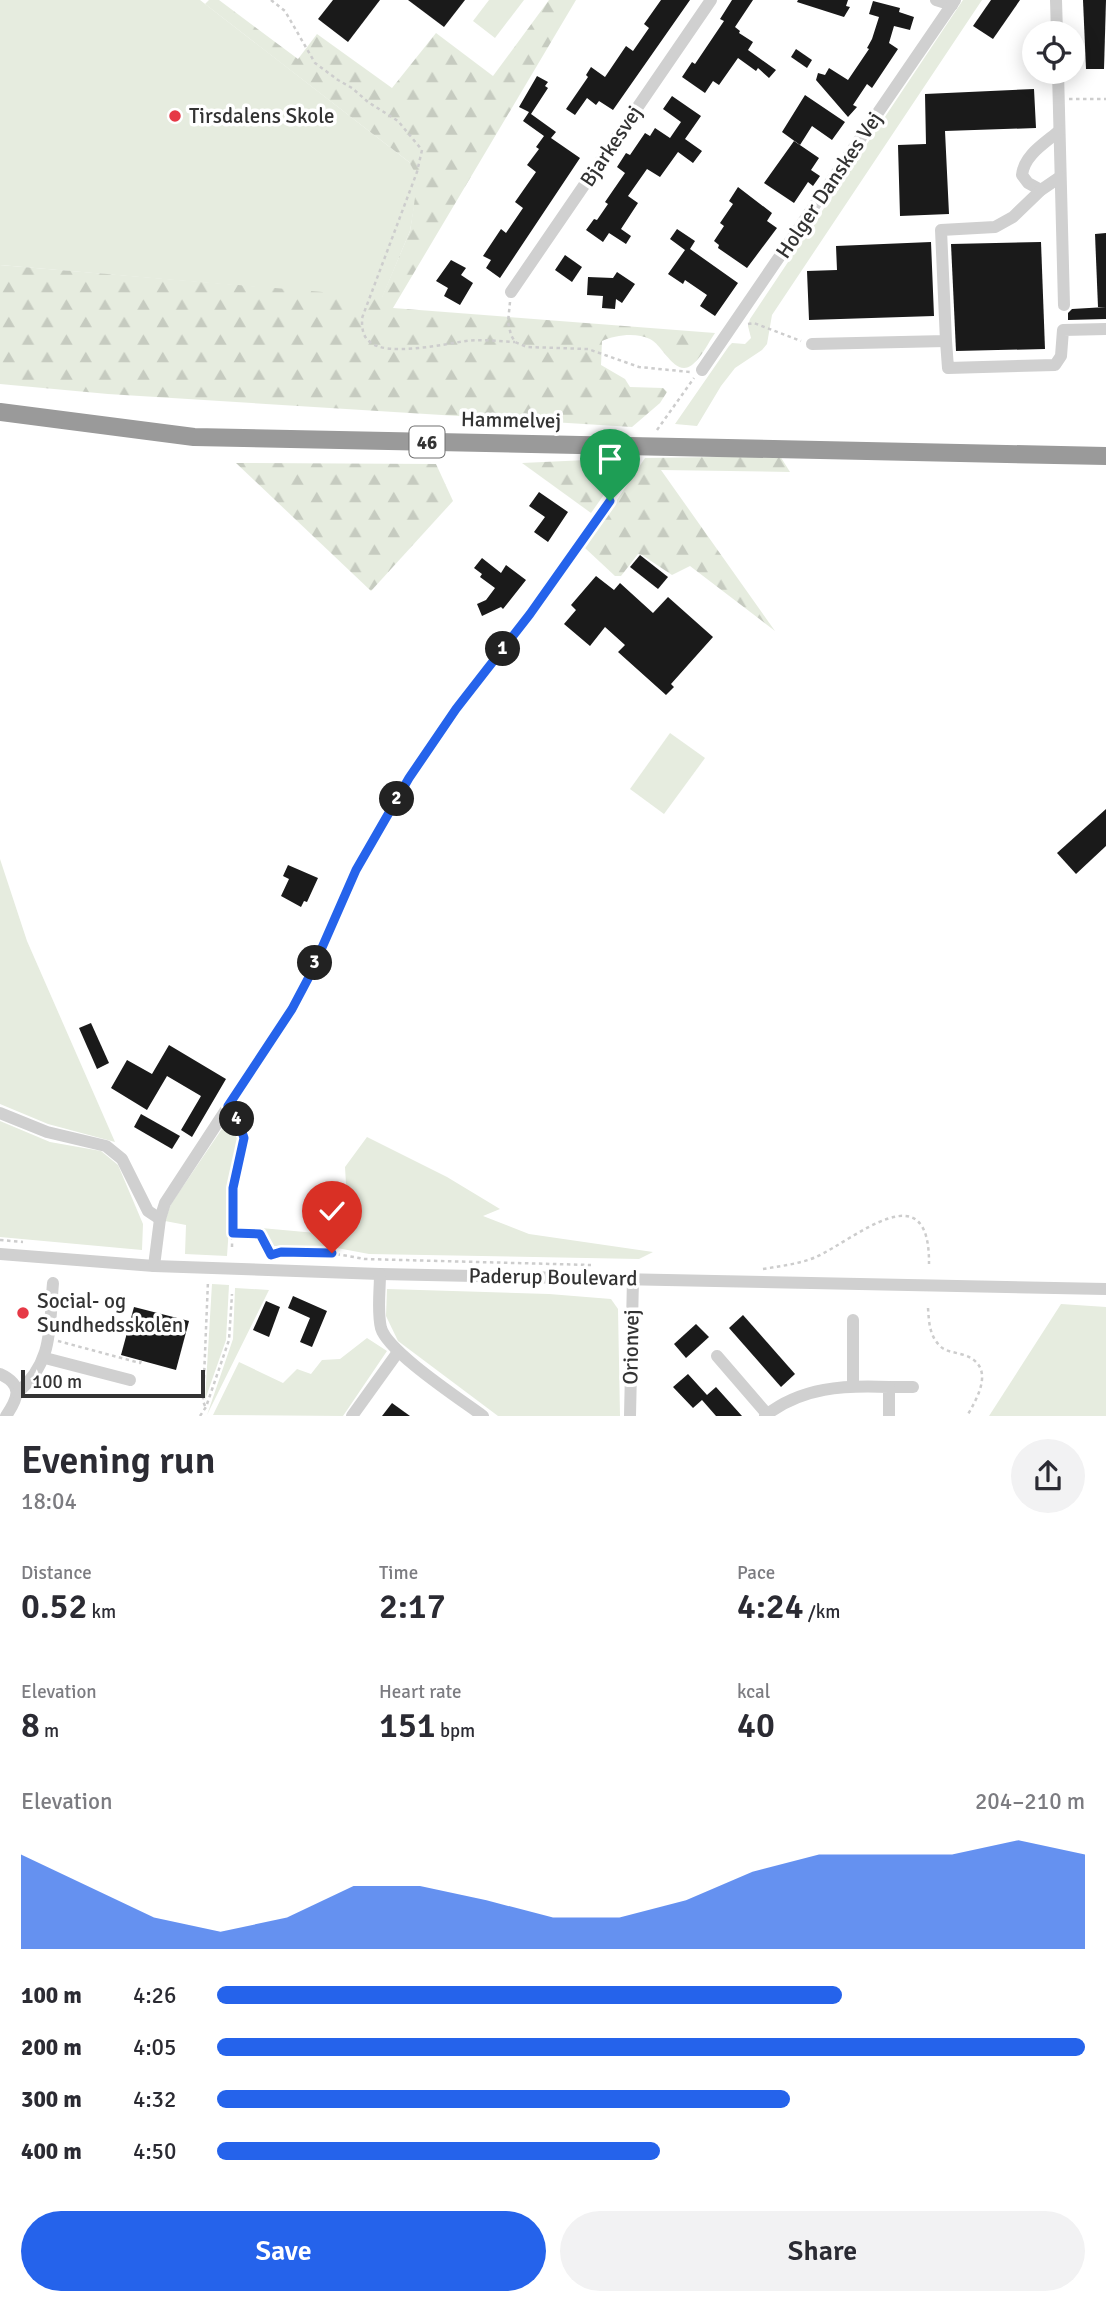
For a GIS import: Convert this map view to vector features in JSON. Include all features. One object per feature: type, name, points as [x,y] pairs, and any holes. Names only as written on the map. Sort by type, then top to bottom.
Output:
[{"type":"highway","name":"Hammelvej","points":[[0,412],[194,437],[1106,456]]},
{"type":"street","name":"Bjarkesvej","points":[[511,292],[711,0]]},
{"type":"street","points":[[936,0],[954,2]]},
{"type":"street","points":[[1056,0],[1057,21]]},
{"type":"street","name":"Holger Danskes Vej","points":[[699,372],[954,2]]},
{"type":"street","points":[[1058,84],[1064,304]]},
{"type":"street","points":[[1041,190],[1028,183],[1022,175],[1023,166],[1030,156],[1059,131]]},
{"type":"street","points":[[1060,177],[1041,190],[1013,217],[995,227],[941,230],[948,368],[1055,365],[1061,356],[1063,330],[1106,329]]},
{"type":"street","points":[[812,344],[946,341]]},
{"type":"street","points":[[154,1266],[160,1219],[165,1203],[292,1009],[310,975],[356,870],[409,778],[456,709],[530,614],[610,501]]},
{"type":"street","points":[[0,1113],[47,1132],[106,1146],[122,1159],[148,1211],[160,1219]]},
{"type":"street","name":"Paderup Boulevard","points":[[0,1254],[154,1266],[380,1274],[1106,1289]]},
{"type":"street","points":[[380,1274],[382,1331],[398,1352],[483,1416]]},
{"type":"street","name":"Orionvej","points":[[630,1416],[633,1278]]},
{"type":"street","points":[[17,1393],[29,1383],[45,1358],[53,1283]]},
{"type":"street","points":[[853,1320],[853,1386]]},
{"type":"street","points":[[352,1416],[398,1352]]},
{"type":"street","points":[[717,1356],[766,1415],[815,1391],[853,1386],[913,1387]]},
{"type":"street","points":[[45,1358],[130,1380]]},
{"type":"street","points":[[0,1374],[15,1384],[17,1393],[6,1416]]},
{"type":"street","points":[[889,1387],[889,1416]]},
{"type":"path","points":[[271,0],[285,11],[315,63],[398,121],[422,150],[417,172],[362,318],[362,330],[369,342],[378,347],[398,348],[436,347],[467,341],[515,342],[527,347],[588,349],[639,367],[699,372]]},
{"type":"path","points":[[1058,100],[1106,99]]},
{"type":"path","points":[[511,292],[508,322],[515,342]]},
{"type":"path","points":[[734,323],[754,323],[812,344]]},
{"type":"path","points":[[657,430],[699,372]]},
{"type":"path","points":[[610,501],[637,461]]},
{"type":"path","points":[[228,1106],[239,1123],[244,1138],[233,1188],[232,1247]]},
{"type":"path","points":[[762,1269],[799,1263],[816,1257],[878,1221],[901,1215],[915,1220],[925,1231],[929,1245],[929,1264]]},
{"type":"path","points":[[233,1233],[260,1234],[271,1255]]},
{"type":"path","points":[[0,1240],[26,1242]]},
{"type":"path","points":[[264,1258],[281,1252],[332,1253],[364,1259],[596,1265]]},
{"type":"path","points":[[206,1407],[203,1401],[208,1281]]},
{"type":"path","points":[[200,1416],[206,1407],[229,1340],[232,1294]]},
{"type":"path","points":[[928,1308],[929,1325],[938,1344],[944,1349],[966,1355],[980,1369],[983,1383],[967,1416]]},
{"type":"path","points":[[48,1338],[140,1363],[141,1360]]},
{"type":"green space","name":"Tirsdalens Skole","points":[[0,0],[200,0],[409,162],[419,178],[410,231],[382,298],[0,265]]},
{"type":"green space","points":[[209,0],[219,0],[298,59],[317,34],[392,88],[436,33],[493,76],[549,0],[576,0],[393,308],[715,333],[702,354],[686,368],[675,364],[655,342],[644,337],[626,335],[602,341],[601,365],[625,379],[630,387],[663,388],[667,392],[660,403],[632,427],[108,394],[0,384],[0,265],[382,297],[410,231],[418,178],[409,162],[205,4]]},
{"type":"green space","points":[[489,0],[524,0],[495,38],[473,21]]},
{"type":"green space","points":[[963,0],[982,0],[772,315],[767,344],[735,368],[697,426],[675,424],[729,346],[732,343],[745,344],[751,338],[748,326],[750,319]]},
{"type":"green space","points":[[780,456],[790,472],[661,470],[775,631],[690,566],[672,575],[638,554],[621,576],[615,576],[585,548],[645,458]]},
{"type":"green space","points":[[630,458],[591,513],[522,463]]},
{"type":"green space","points":[[236,463],[436,464],[453,501],[371,591]]},
{"type":"green space","points":[[670,733],[705,758],[664,814],[630,789]]},
{"type":"green space","points":[[0,859],[27,941],[115,1142],[48,1124],[0,1104]]},
{"type":"green space","points":[[230,1117],[233,1118],[241,1137],[232,1184],[227,1256],[185,1254],[186,1225],[165,1221],[171,1204]]},
{"type":"green space","points":[[0,1121],[50,1142],[101,1151],[118,1165],[143,1224],[142,1250],[0,1237]]},
{"type":"green space","points":[[367,1137],[447,1177],[500,1209],[483,1216],[529,1234],[653,1252],[639,1259],[369,1254],[337,1248],[274,1246],[261,1228],[349,1236],[345,1167]]},
{"type":"green space","points":[[212,1284],[229,1285],[226,1340],[205,1400]]},
{"type":"green space","points":[[235,1288],[269,1290],[207,1415],[233,1339]]},
{"type":"green space","points":[[387,1289],[549,1294],[611,1299],[618,1309],[620,1416],[498,1416],[398,1341],[386,1316]]},
{"type":"green space","points":[[1061,1304],[1106,1307],[1106,1416],[989,1416]]},
{"type":"green space","points":[[367,1338],[387,1351],[343,1416],[213,1415],[239,1362],[283,1383],[297,1369],[311,1374],[322,1360],[340,1359]]},
{"type":"building","points":[[333,0],[380,0],[348,42],[318,19]]},
{"type":"building","points":[[408,0],[465,0],[444,27]]},
{"type":"building","points":[[661,0],[690,0],[613,110],[599,101],[596,105],[587,98],[575,115],[566,109],[588,77],[586,75],[591,67],[605,77],[626,46],[633,51],[649,28],[644,24]]},
{"type":"building","points":[[732,0],[753,0],[735,27],[753,42],[748,50],[776,70],[769,78],[758,68],[756,71],[738,58],[719,85],[713,81],[705,93],[682,77],[692,62],[695,64],[724,21],[720,19]]},
{"type":"building","points":[[848,0],[846,6],[850,7],[844,17],[797,2]]},
{"type":"building","points":[[991,0],[1020,0],[993,39],[973,26]]},
{"type":"building","points":[[1083,0],[1106,0],[1104,69],[1086,69]]},
{"type":"building","points":[[873,1],[900,8],[899,12],[914,17],[910,30],[894,26],[889,43],[898,49],[872,88],[867,84],[853,105],[857,107],[848,117],[816,80],[818,73],[825,75],[829,68],[848,80],[869,49],[867,48],[879,17],[869,14]]},
{"type":"building","points":[[796,49],[812,60],[807,68],[791,57]]},
{"type":"building","points":[[537,76],[548,82],[545,86],[548,88],[531,114],[556,132],[551,138],[580,158],[500,278],[486,268],[491,260],[483,256],[501,229],[506,233],[523,208],[515,202],[536,172],[527,165],[539,149],[536,147],[544,136],[523,121],[529,112],[519,107]]},
{"type":"building","points":[[1034,89],[1036,128],[945,131],[949,214],[900,216],[898,145],[926,144],[925,94]]},
{"type":"building","points":[[805,95],[845,122],[832,140],[812,126],[800,145],[782,132]]},
{"type":"building","points":[[672,96],[701,116],[685,139],[702,151],[693,163],[678,152],[660,177],[647,169],[628,196],[638,203],[621,229],[631,236],[626,244],[609,233],[603,242],[586,230],[608,204],[605,202],[625,173],[617,167],[626,153],[630,155],[645,133],[650,136],[655,128],[670,138],[681,122],[663,109]]},
{"type":"building","points":[[794,141],[819,158],[811,170],[820,176],[813,186],[808,182],[794,203],[764,183]]},
{"type":"building","points":[[738,187],[772,213],[767,221],[777,228],[747,268],[718,248],[719,245],[714,241],[724,226],[720,223],[733,204],[729,201]]},
{"type":"building","points":[[677,229],[695,241],[690,249],[738,283],[715,316],[700,306],[707,295],[685,280],[683,284],[668,274],[685,250],[670,239]]},
{"type":"building","points":[[1106,233],[1106,307],[1098,307],[1095,234]]},
{"type":"building","points":[[931,242],[934,316],[809,320],[807,271],[837,270],[836,246]]},
{"type":"building","points":[[1041,242],[1045,349],[956,351],[951,244]]},
{"type":"building","points":[[565,255],[582,267],[572,282],[555,270]]},
{"type":"building","points":[[451,260],[466,268],[461,275],[473,283],[460,305],[444,296],[448,288],[436,281]]},
{"type":"building","points":[[617,272],[635,284],[622,303],[616,299],[615,309],[602,308],[603,296],[587,295],[588,277],[613,278]]},
{"type":"building","points":[[1106,307],[1106,319],[1068,320],[1068,313],[1072,309]]},
{"type":"building","points":[[539,492],[568,512],[548,542],[534,532],[545,517],[529,506]]},
{"type":"building","points":[[640,555],[668,577],[658,589],[630,567]]},
{"type":"building","points":[[482,558],[501,573],[506,565],[526,580],[503,609],[501,607],[482,616],[477,604],[486,600],[495,588],[480,577],[482,574],[474,568]]},
{"type":"building","points":[[596,576],[614,590],[620,583],[653,613],[668,597],[713,637],[671,684],[674,687],[666,695],[618,652],[625,645],[605,627],[590,646],[564,624],[576,610],[571,605]]},
{"type":"building","points":[[1106,809],[1106,846],[1076,874],[1057,853]]},
{"type":"building","points":[[288,865],[318,878],[307,902],[304,901],[301,907],[281,896],[289,879],[283,876]]},
{"type":"building","points":[[91,1023],[109,1063],[97,1069],[79,1028]]},
{"type":"building","points":[[169,1045],[226,1079],[192,1137],[181,1130],[201,1096],[167,1076],[147,1110],[111,1088],[127,1060],[152,1074]]},
{"type":"building","points":[[141,1114],[180,1136],[172,1149],[134,1127]]},
{"type":"building","points":[[293,1296],[327,1311],[312,1347],[300,1342],[310,1318],[288,1308]]},
{"type":"building","points":[[266,1301],[280,1307],[269,1337],[253,1330]]},
{"type":"building","points":[[134,1307],[189,1321],[176,1370],[121,1355]]},
{"type":"building","points":[[743,1315],[795,1374],[781,1387],[729,1328]]},
{"type":"building","points":[[696,1324],[709,1337],[686,1358],[674,1344]]},
{"type":"building","points":[[688,1374],[707,1395],[716,1387],[742,1416],[716,1416],[702,1400],[693,1408],[673,1387]]},
{"type":"building","points":[[392,1403],[410,1416],[382,1416]]},
{"type":"place","name":"Tirsdalens Skole","points":[[175,116]]},
{"type":"place","name":"Social- og Sundhedsskolen","points":[[23,1313]]},
{"type":"route","points":[[332,1253],[281,1252],[271,1255],[260,1234],[233,1233],[233,1188],[244,1138],[239,1123],[228,1106],[292,1009],[310,975],[356,870],[409,778],[456,709],[530,614],[610,501]]}]
